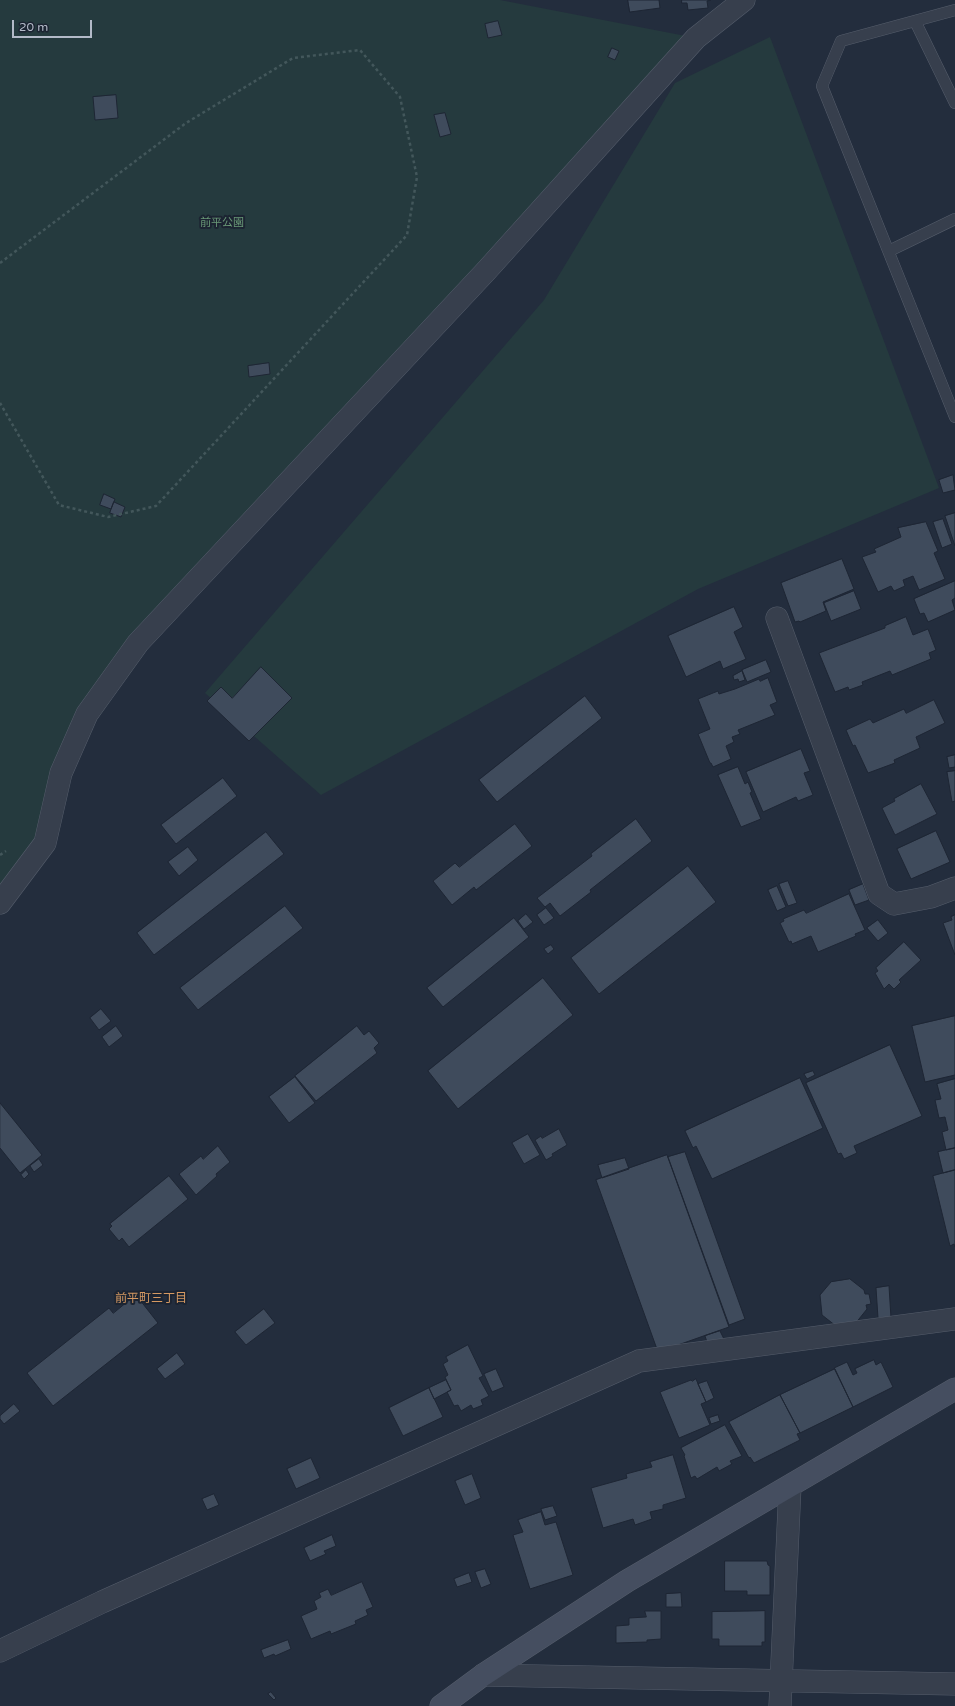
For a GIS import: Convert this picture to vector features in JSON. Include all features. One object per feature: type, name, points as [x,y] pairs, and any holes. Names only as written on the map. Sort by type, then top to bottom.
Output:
[{"type":"street","points":[[0,903],[44,843],[61,773],[86,714],[138,643],[487,270],[696,38],[744,0]]},
{"type":"street","points":[[777,618],[879,894],[894,904],[931,897],[955,888]]},
{"type":"street","points":[[0,1651],[109,1599],[639,1361],[955,1319]]},
{"type":"street","points":[[440,1706],[483,1675],[626,1581],[955,1389]]},
{"type":"street","points":[[780,1706],[790,1486]]},
{"type":"street","points":[[483,1675],[955,1684]]},
{"type":"lane","points":[[955,10],[841,41],[822,86],[955,417]]},
{"type":"lane","points":[[915,21],[955,103]]},
{"type":"lane","points":[[889,251],[955,219]]},
{"type":"path","points":[[0,263],[186,123],[292,58],[360,50],[400,97],[417,177],[407,235],[156,506],[108,517],[59,505],[0,403]]},
{"type":"green space","name":"前平公園","points":[[0,0],[500,0],[696,38],[87,714],[45,843],[0,903]]},
{"type":"green space","points":[[770,37],[939,488],[698,589],[321,795],[205,693],[544,300],[675,83]]},
{"type":"building","points":[[628,0],[659,0],[660,8],[630,12]]},
{"type":"building","points":[[682,0],[711,0],[707,1],[708,8],[688,10],[687,3],[682,3]]},
{"type":"building","points":[[498,21],[502,35],[488,38],[485,24]]},
{"type":"building","points":[[612,48],[619,51],[615,60],[608,57]]},
{"type":"building","points":[[116,95],[118,118],[95,120],[93,97]]},
{"type":"building","points":[[445,113],[451,134],[440,137],[434,115]]},
{"type":"building","points":[[269,363],[270,374],[249,377],[248,366]]},
{"type":"building","points":[[953,475],[955,490],[943,493],[939,480]]},
{"type":"building","points":[[104,494],[115,499],[111,509],[100,505]]},
{"type":"building","points":[[114,502],[125,507],[121,517],[110,513]]},
{"type":"building","points":[[955,513],[955,546],[945,516]]},
{"type":"building","points":[[943,519],[952,544],[942,548],[933,522]]},
{"type":"building","points":[[926,522],[938,551],[934,553],[945,579],[919,590],[913,576],[903,580],[905,586],[894,591],[891,586],[878,592],[862,557],[876,552],[874,549],[901,537],[898,528]]},
{"type":"building","points":[[842,559],[854,589],[823,602],[826,611],[800,622],[795,622],[781,583]]},
{"type":"building","points":[[955,581],[955,598],[952,600],[955,610],[928,622],[924,613],[920,614],[914,599]]},
{"type":"building","points":[[854,591],[861,609],[831,621],[824,603]]},
{"type":"building","points":[[734,607],[743,627],[734,632],[746,659],[723,669],[720,661],[686,677],[668,636]]},
{"type":"building","points":[[906,617],[913,635],[928,629],[936,650],[929,653],[931,659],[892,675],[890,671],[862,682],[863,685],[849,690],[848,687],[835,692],[819,653],[885,628],[885,626]]},
{"type":"building","points":[[766,660],[771,672],[747,682],[742,670]]},
{"type":"building","points":[[261,667],[292,698],[249,741],[207,701],[221,687],[232,698]]},
{"type":"building","points":[[742,671],[745,680],[739,682],[738,679],[734,680],[733,676]]},
{"type":"building","points":[[768,678],[777,702],[770,705],[775,715],[738,730],[740,734],[732,737],[734,742],[726,746],[731,759],[713,767],[698,734],[710,729],[698,699],[718,691],[719,694],[759,679],[760,681]]},
{"type":"building","points":[[585,696],[602,718],[497,802],[479,780]]},
{"type":"building","points":[[934,700],[945,723],[916,737],[920,748],[894,760],[895,763],[868,773],[846,730],[870,719],[873,723],[904,709],[906,713]]},
{"type":"building","points":[[801,749],[810,771],[804,773],[813,795],[798,801],[796,797],[763,812],[746,772]]},
{"type":"building","points":[[955,755],[955,767],[949,768],[947,757]]},
{"type":"building","points":[[738,767],[745,784],[748,782],[752,792],[750,793],[761,819],[741,827],[718,775]]},
{"type":"building","points":[[955,771],[955,801],[952,802],[947,772]]},
{"type":"building","points":[[223,778],[237,796],[176,844],[161,825]]},
{"type":"building","points":[[921,784],[937,814],[895,835],[882,808],[895,801],[894,799]]},
{"type":"building","points":[[636,819],[652,841],[590,890],[591,892],[560,916],[550,903],[545,907],[537,898],[592,856],[591,854]]},
{"type":"building","points":[[515,824],[532,846],[476,890],[474,887],[452,905],[433,881],[455,863],[459,867]]},
{"type":"building","points":[[936,831],[950,862],[911,879],[897,849]]},
{"type":"building","points":[[266,832],[284,854],[154,955],[137,933]]},
{"type":"building","points":[[188,847],[198,860],[179,876],[168,862]]},
{"type":"building","points":[[688,866],[716,902],[599,994],[571,958]]},
{"type":"building","points":[[788,881],[797,903],[788,906],[779,884]]},
{"type":"building","points":[[863,884],[869,900],[855,905],[849,890]]},
{"type":"building","points":[[777,886],[786,907],[777,911],[768,890]]},
{"type":"building","points":[[849,894],[865,930],[855,934],[856,936],[818,952],[811,936],[792,944],[791,941],[789,942],[780,923],[784,921],[783,919],[804,910],[806,913]]},
{"type":"building","points":[[285,906],[303,928],[198,1010],[180,988]]},
{"type":"building","points":[[546,908],[554,918],[544,925],[537,915]]},
{"type":"building","points":[[526,914],[533,922],[524,929],[518,921]]},
{"type":"building","points":[[955,915],[955,955],[943,923],[952,920],[951,917]]},
{"type":"building","points":[[514,918],[529,937],[443,1007],[427,988]]},
{"type":"building","points":[[878,920],[888,933],[878,941],[867,928]]},
{"type":"building","points":[[904,942],[921,960],[899,980],[901,982],[894,989],[889,984],[884,989],[875,973],[878,971],[876,968]]},
{"type":"building","points":[[551,945],[554,949],[548,954],[544,949]]},
{"type":"building","points":[[543,978],[573,1015],[458,1109],[428,1071]]},
{"type":"building","points":[[101,1009],[111,1021],[99,1030],[90,1018]]},
{"type":"building","points":[[955,1016],[955,1075],[925,1082],[912,1026]]},
{"type":"building","points":[[116,1026],[123,1036],[109,1047],[102,1037]]},
{"type":"building","points":[[357,1026],[364,1035],[369,1031],[379,1043],[374,1048],[377,1053],[316,1101],[295,1076]]},
{"type":"building","points":[[890,1045],[922,1116],[854,1146],[857,1153],[844,1159],[841,1153],[838,1154],[806,1083]]},
{"type":"building","points":[[813,1071],[815,1075],[807,1079],[804,1074]]},
{"type":"building","points":[[295,1077],[315,1103],[289,1123],[269,1097]]},
{"type":"building","points":[[800,1078],[823,1128],[712,1179],[696,1146],[693,1148],[685,1131]]},
{"type":"building","points":[[955,1079],[955,1148],[946,1150],[942,1132],[948,1130],[945,1117],[939,1118],[935,1100],[941,1099],[937,1084]]},
{"type":"building","points":[[0,1103],[42,1155],[20,1173],[0,1148]]},
{"type":"building","points":[[559,1129],[567,1145],[552,1154],[553,1156],[546,1160],[535,1140]]},
{"type":"building","points":[[528,1134],[540,1155],[524,1164],[512,1143]]},
{"type":"building","points":[[218,1146],[230,1162],[196,1195],[179,1174],[201,1156],[203,1159]]},
{"type":"building","points":[[955,1148],[955,1170],[943,1173],[938,1152]]},
{"type":"building","points":[[685,1152],[745,1319],[729,1325],[668,1157]]},
{"type":"building","points":[[667,1155],[729,1327],[658,1352],[596,1180]]},
{"type":"building","points":[[625,1158],[629,1169],[602,1178],[598,1165]]},
{"type":"building","points":[[39,1159],[43,1165],[34,1172],[30,1166]]},
{"type":"building","points":[[26,1170],[29,1174],[24,1179],[21,1175]]},
{"type":"building","points":[[955,1170],[955,1247],[954,1244],[950,1246],[933,1176]]},
{"type":"building","points":[[169,1176],[188,1199],[129,1247],[122,1238],[119,1241],[109,1229],[112,1226],[110,1224]]},
{"type":"building","points":[[850,1279],[864,1290],[865,1294],[869,1294],[871,1304],[866,1305],[867,1309],[855,1324],[836,1326],[822,1315],[820,1295],[831,1282]]},
{"type":"building","points":[[889,1286],[891,1318],[878,1318],[876,1288]]},
{"type":"building","points":[[136,1295],[158,1323],[53,1406],[27,1373],[109,1308],[113,1313]]},
{"type":"building","points":[[264,1309],[275,1323],[246,1345],[235,1332]]},
{"type":"building","points":[[720,1331],[724,1339],[708,1345],[705,1336]]},
{"type":"building","points":[[468,1345],[483,1376],[479,1378],[489,1396],[481,1400],[483,1405],[473,1409],[471,1405],[461,1411],[458,1405],[454,1406],[447,1392],[451,1390],[445,1377],[448,1375],[443,1364],[448,1361],[446,1357]]},
{"type":"building","points":[[177,1353],[185,1364],[165,1379],[157,1369]]},
{"type":"building","points":[[874,1360],[876,1365],[881,1362],[893,1387],[853,1407],[834,1368],[847,1362],[853,1375],[857,1373],[855,1369]]},
{"type":"building","points":[[496,1369],[504,1387],[492,1392],[484,1374]]},
{"type":"building","points":[[835,1369],[853,1407],[800,1433],[780,1395]]},
{"type":"building","points":[[696,1379],[706,1402],[701,1404],[710,1425],[679,1438],[660,1392]]},
{"type":"building","points":[[446,1380],[451,1390],[434,1399],[429,1388]]},
{"type":"building","points":[[707,1381],[714,1398],[706,1402],[698,1384]]},
{"type":"building","points":[[429,1388],[443,1417],[403,1436],[389,1408]]},
{"type":"building","points":[[780,1395],[800,1433],[797,1434],[800,1440],[754,1463],[750,1457],[749,1458],[729,1422]]},
{"type":"building","points":[[14,1404],[20,1411],[4,1424],[0,1419],[0,1416]]},
{"type":"building","points":[[718,1415],[720,1421],[711,1424],[709,1418]]},
{"type":"building","points":[[725,1425],[742,1456],[730,1461],[732,1464],[719,1471],[717,1467],[697,1479],[695,1476],[691,1478],[684,1456],[685,1455],[681,1448]]},
{"type":"building","points":[[673,1455],[686,1498],[663,1505],[663,1509],[650,1512],[652,1519],[635,1525],[633,1519],[603,1528],[591,1488],[627,1478],[626,1474],[652,1467],[650,1462]]},
{"type":"building","points":[[311,1458],[320,1478],[296,1489],[287,1469]]},
{"type":"building","points":[[472,1474],[481,1498],[465,1505],[455,1481]]},
{"type":"building","points":[[214,1494],[219,1505],[207,1510],[202,1499]]},
{"type":"building","points":[[553,1506],[557,1516],[545,1520],[541,1509]]},
{"type":"building","points":[[541,1512],[545,1525],[556,1522],[573,1575],[530,1589],[513,1535],[523,1532],[518,1520]]},
{"type":"building","points":[[332,1535],[336,1546],[324,1551],[326,1554],[310,1561],[304,1548]]},
{"type":"building","points":[[725,1561],[767,1561],[768,1565],[770,1566],[770,1595],[747,1595],[747,1591],[725,1591]]},
{"type":"building","points":[[485,1569],[491,1584],[481,1588],[475,1572]]},
{"type":"building","points":[[469,1573],[472,1582],[457,1587],[454,1579]]},
{"type":"building","points":[[362,1582],[373,1607],[366,1610],[368,1615],[355,1621],[356,1624],[331,1634],[330,1631],[311,1639],[301,1616],[317,1609],[314,1601],[321,1597],[319,1593],[328,1589],[331,1595]]},
{"type":"building","points":[[681,1593],[682,1607],[666,1607],[666,1594]]},
{"type":"building","points":[[645,1611],[661,1611],[661,1639],[647,1640],[647,1642],[616,1643],[616,1626],[629,1625],[629,1618],[646,1617]]},
{"type":"building","points":[[765,1611],[765,1642],[762,1642],[762,1646],[719,1646],[719,1639],[712,1639],[712,1612]]},
{"type":"building","points":[[288,1640],[291,1649],[275,1656],[274,1654],[264,1658],[261,1650]]},
{"type":"building","points":[[271,1692],[276,1698],[274,1700],[268,1694]]},
{"type":"district","name":"前平町三丁目","points":[[151,1299]]}]
